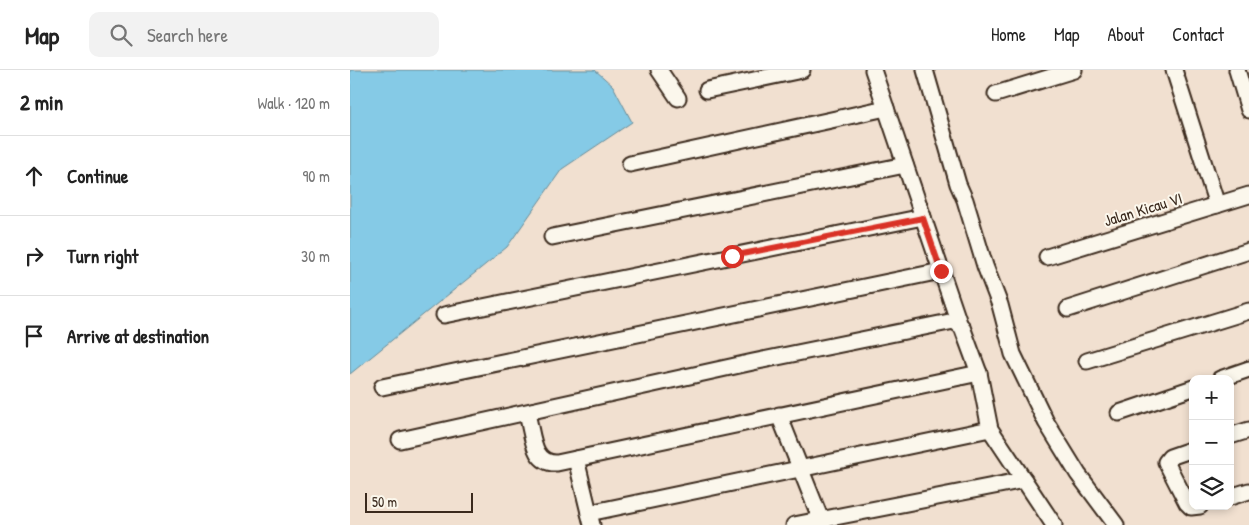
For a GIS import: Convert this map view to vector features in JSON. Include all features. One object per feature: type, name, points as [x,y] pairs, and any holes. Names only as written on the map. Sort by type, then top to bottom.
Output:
[{"type":"street","points":[[659,70],[678,98]]},
{"type":"street","points":[[708,90],[802,70]]},
{"type":"street","points":[[873,70],[959,323],[979,373],[990,429],[1054,525]]},
{"type":"street","points":[[924,70],[958,184],[1000,305],[1013,354],[1046,422],[1078,474],[1116,525]]},
{"type":"street","points":[[996,94],[1074,70]]},
{"type":"street","points":[[1174,70],[1217,205]]},
{"type":"street","points":[[1242,75],[1249,110]]},
{"type":"street","points":[[630,164],[886,108]]},
{"type":"street","points":[[552,237],[905,165]]},
{"type":"street","name":"Jalan Kicau VI","points":[[1047,257],[1249,195]]},
{"type":"street","points":[[444,315],[923,218]]},
{"type":"street","points":[[1068,309],[1249,251]]},
{"type":"street","points":[[382,387],[941,271]]},
{"type":"street","points":[[1087,361],[1249,310]]},
{"type":"street","points":[[400,440],[532,410],[954,321],[959,323]]},
{"type":"street","points":[[1232,375],[1249,369]]},
{"type":"street","points":[[532,410],[528,414],[528,418],[537,454],[541,459],[552,463],[979,373]]},
{"type":"street","points":[[1118,413],[1189,389]]},
{"type":"street","points":[[779,415],[822,522]]},
{"type":"street","points":[[576,459],[590,519],[800,469],[990,429]]},
{"type":"street","points":[[1234,435],[1249,430]]},
{"type":"street","points":[[1189,450],[1170,457],[1166,462],[1189,505]]},
{"type":"street","points":[[794,525],[822,522],[1024,480]]},
{"type":"street","points":[[1234,496],[1249,491]]},
{"type":"water","points":[[350,70],[595,70],[613,86],[632,122],[562,169],[507,247],[350,374]]},
{"type":"route","points":[[732,256],[923,218],[941,271]]}]
